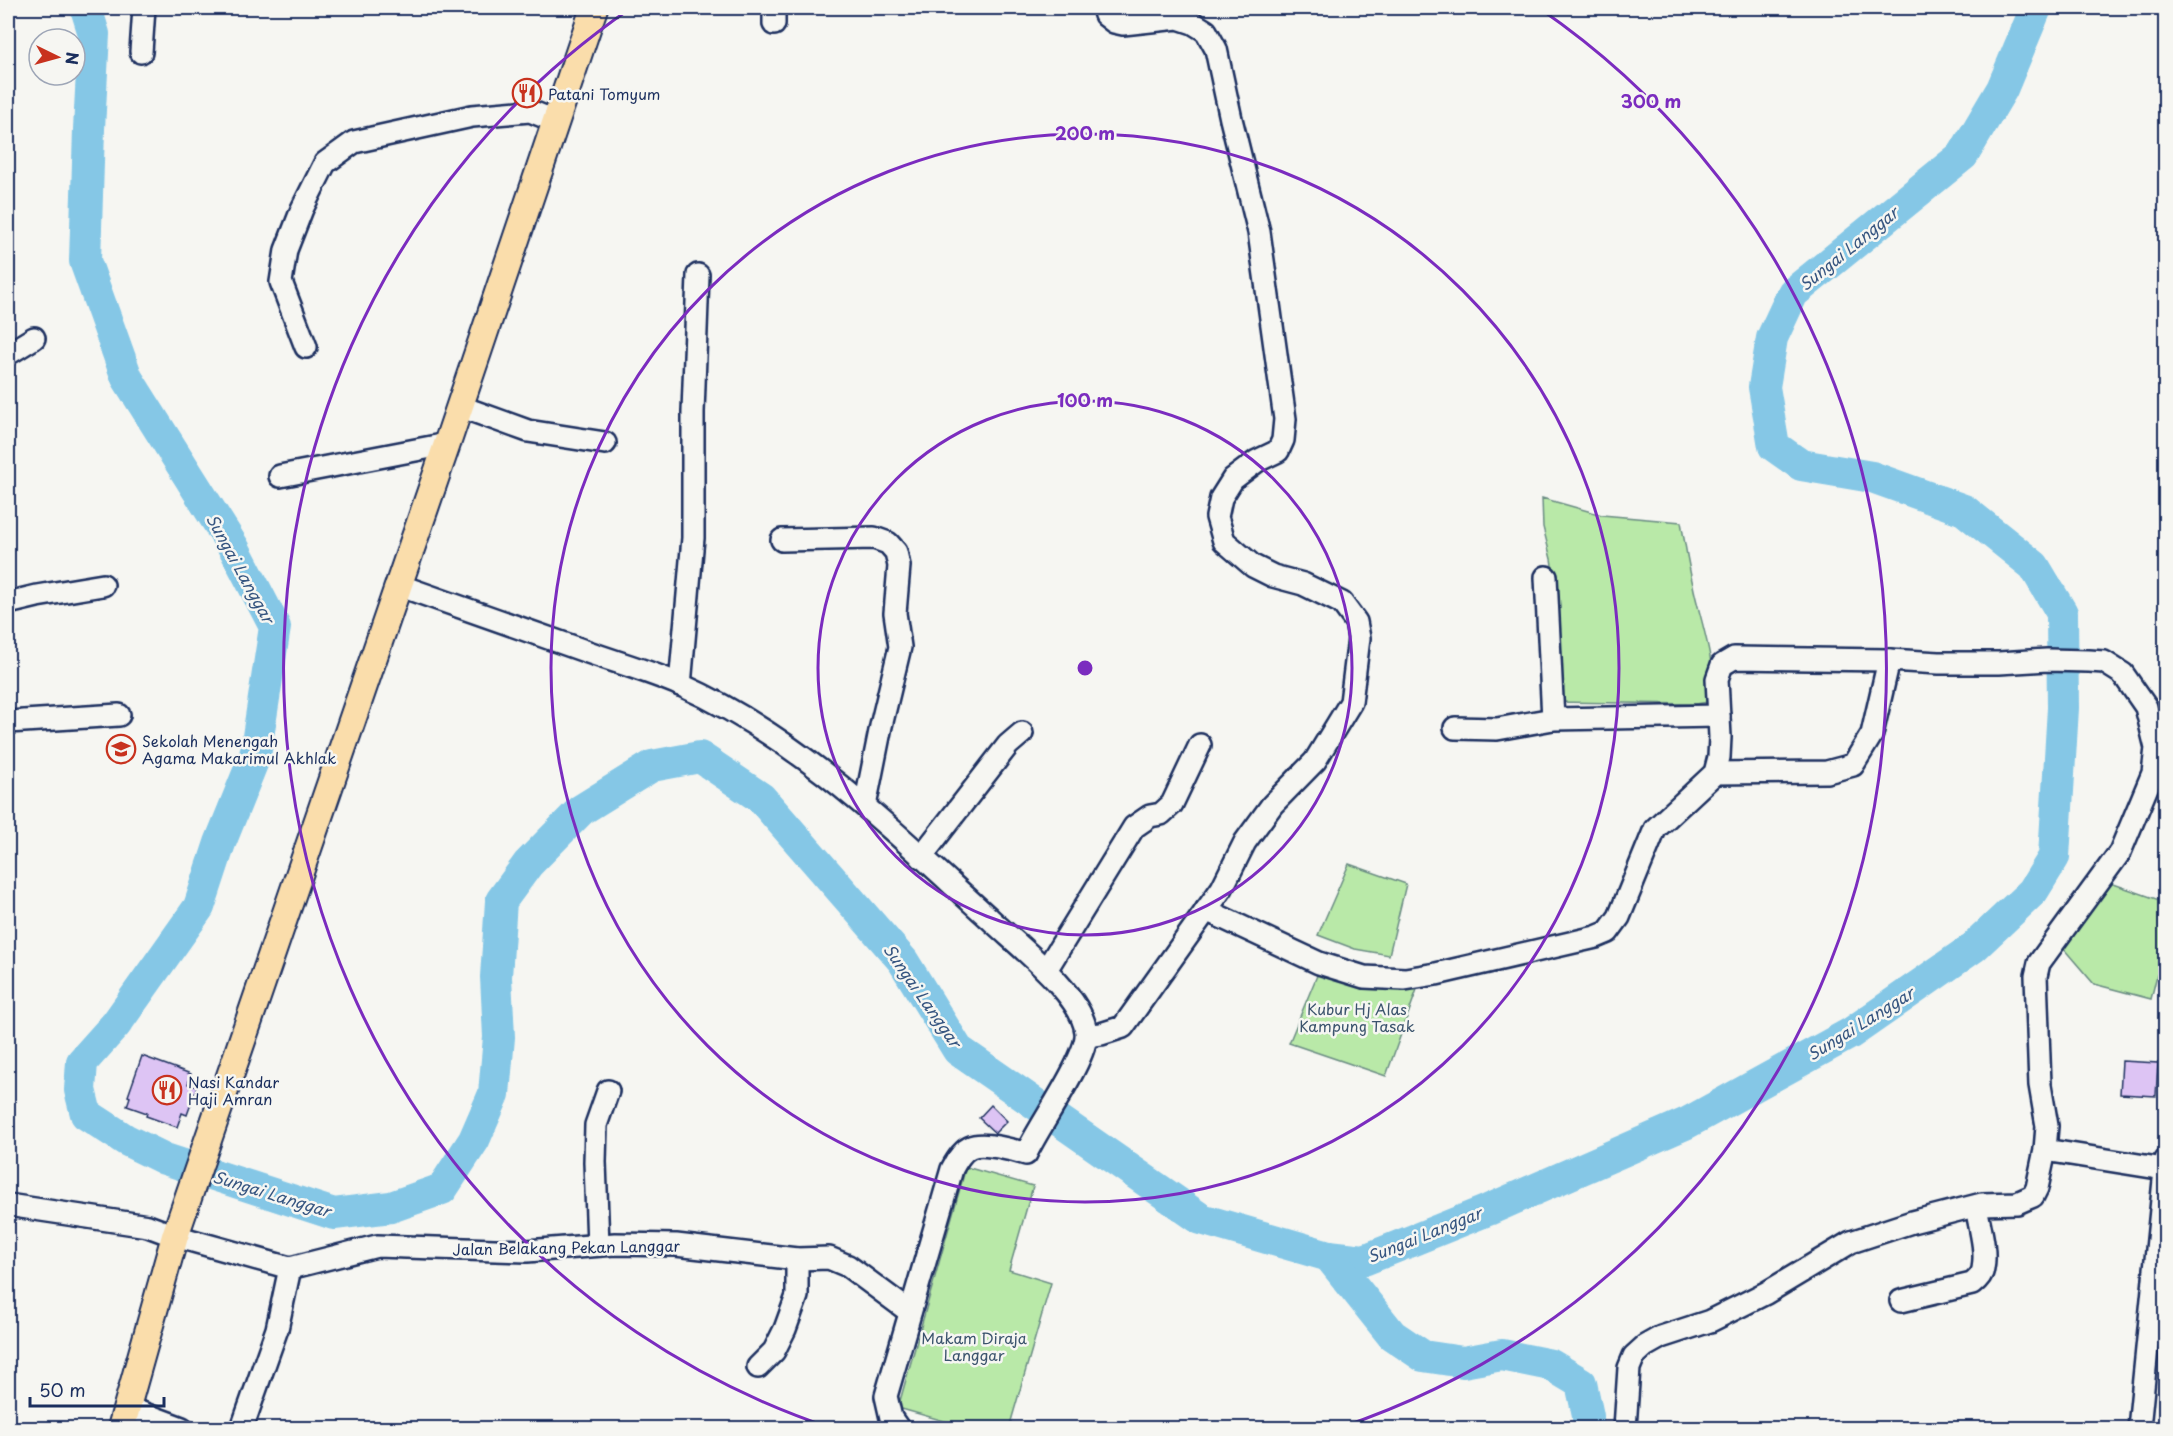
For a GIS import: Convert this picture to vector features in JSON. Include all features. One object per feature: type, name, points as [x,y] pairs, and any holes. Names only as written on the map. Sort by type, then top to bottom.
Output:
[{"type":"main road","points":[[123,1418],[184,1209],[594,8]]},
{"type":"street","points":[[141,52],[144,8]]},
{"type":"street","points":[[1087,1036],[1123,1027],[1222,888],[1245,842],[1272,805],[1315,761],[1351,702],[1359,638],[1356,622],[1342,603],[1303,584],[1273,576],[1253,566],[1224,541],[1217,517],[1221,498],[1233,479],[1257,461],[1278,452],[1283,440],[1285,419],[1259,232],[1216,49],[1206,31],[1193,22],[1178,18],[1123,24],[1114,22],[1105,15],[1103,8]]},
{"type":"street","points":[[306,346],[280,282],[286,250],[324,163],[354,142],[472,116],[530,111],[555,121]]},
{"type":"street","points":[[680,685],[693,538],[693,412],[698,276]]},
{"type":"street","points":[[8,354],[34,338]]},
{"type":"street","points":[[459,406],[528,431],[605,443]]},
{"type":"street","points":[[280,476],[447,444]]},
{"type":"street","points":[[782,540],[874,538],[888,543],[896,552],[899,566],[895,613],[900,647],[880,726],[865,806]]},
{"type":"street","points":[[1546,577],[1553,719]]},
{"type":"street","points":[[8,603],[103,585]]},
{"type":"street","points":[[398,585],[680,685],[743,718],[815,766],[865,806],[1046,970],[1084,1019],[1087,1036],[1078,1060],[1026,1154],[984,1145],[972,1145],[960,1154],[952,1170],[886,1396],[891,1418],[898,1428]]},
{"type":"street","points":[[1206,910],[1319,963],[1364,977],[1405,979],[1436,974],[1596,937],[1608,932],[1619,917],[1655,829],[1714,773],[1719,757],[1717,679],[1722,665],[1734,658],[1939,663],[2089,661],[2104,662],[2128,680],[2146,707],[2156,748],[2153,773],[2120,852],[2039,963],[2037,987],[2040,1084],[2047,1126],[2045,1150],[2037,1188],[2033,1196],[2017,1203],[1976,1206],[1912,1222],[1851,1242],[1766,1293],[1710,1321],[1661,1337],[1634,1356],[1629,1368],[1625,1428]]},
{"type":"street","points":[[1714,773],[1827,772],[1853,765],[1872,734],[1889,660]]},
{"type":"street","points":[[8,722],[119,715]]},
{"type":"street","points":[[1455,728],[1497,729],[1553,719],[1719,716]]},
{"type":"street","points":[[921,857],[1008,745],[1022,733]]},
{"type":"street","points":[[1046,970],[1134,827],[1150,816],[1161,814],[1172,804],[1200,745]]},
{"type":"street","points":[[598,1245],[596,1125],[608,1091]]},
{"type":"street","points":[[2045,1150],[2165,1165],[2139,1428]]},
{"type":"street","name":"Jalan Belakang Pekan Langgar","points":[[8,1205],[148,1226],[290,1268],[377,1246],[527,1251],[598,1245],[676,1245],[797,1259],[829,1258],[848,1266],[910,1312]]},
{"type":"street","points":[[1901,1301],[1972,1284],[1979,1277],[1983,1270],[1984,1251],[1976,1206]]},
{"type":"street","points":[[758,1367],[774,1351],[797,1296],[797,1259]]},
{"type":"street","points":[[242,1428],[277,1329],[290,1268]]},
{"type":"street","points":[[123,1418],[182,1428]]},
{"type":"green space","points":[[1542,498],[1602,515],[1681,522],[1691,577],[1711,661],[1712,691],[1708,702],[1696,704],[1554,702],[1556,590],[1543,527]]},
{"type":"green space","name":"Kubur Hj Alas Kampung Tasak","points":[[1349,864],[1406,884],[1389,955],[1355,949],[1318,935]]},
{"type":"green space","points":[[2105,881],[2165,902],[2165,977],[2157,975],[2151,999],[2094,984],[2057,941]]},
{"type":"green space","name":"Kubur Hj Alas Kampung Tasak","points":[[1323,961],[1420,981],[1386,1076],[1289,1043]]},
{"type":"green space","name":"Makam Diraja Langgar","points":[[966,1167],[1033,1186],[1009,1270],[1051,1283],[1009,1428],[969,1428],[898,1408]]},
{"type":"building","points":[[142,1056],[191,1074],[188,1084],[197,1087],[187,1115],[182,1113],[177,1127],[146,1116],[147,1113],[127,1106],[130,1097],[128,1096]]},
{"type":"building","points":[[2122,1061],[2158,1063],[2156,1096],[2120,1094]]},
{"type":"building","points":[[991,1105],[1007,1121],[995,1133],[979,1118]]},
{"type":"waterway","name":"Sungai Langgar","points":[[86,8],[94,34],[85,261],[127,378],[234,548],[275,627],[255,756],[220,843],[199,907],[116,1024],[82,1062],[80,1090],[86,1114],[126,1140],[165,1159],[334,1214],[391,1207],[442,1189],[474,1140],[494,1094],[499,1037],[496,977],[501,901],[528,864],[581,810],[652,766],[700,757],[761,798],[903,961],[958,1050],[1201,1219],[1329,1256],[1364,1260],[1488,1210],[1687,1123],[1851,1033],[1974,947],[2033,891],[2054,857],[2063,708],[2062,613],[2034,566],[1964,510],[1872,477],[1801,465],[1774,446],[1764,387],[1772,338],[1793,293],[1963,155],[2002,89],[2036,8]]},
{"type":"waterway","points":[[1329,1256],[1392,1335],[1423,1356],[1463,1362],[1502,1355],[1551,1365],[1581,1383],[1588,1416],[1588,1428]]},
{"type":"place","name":"Patani Tomyum","points":[[527,93]]},
{"type":"place","name":"Sekolah Menengah Agama Makarimul Akhlak","points":[[121,749]]},
{"type":"place","name":"Nasi Kandar Haji Amran","points":[[167,1090]]}]
